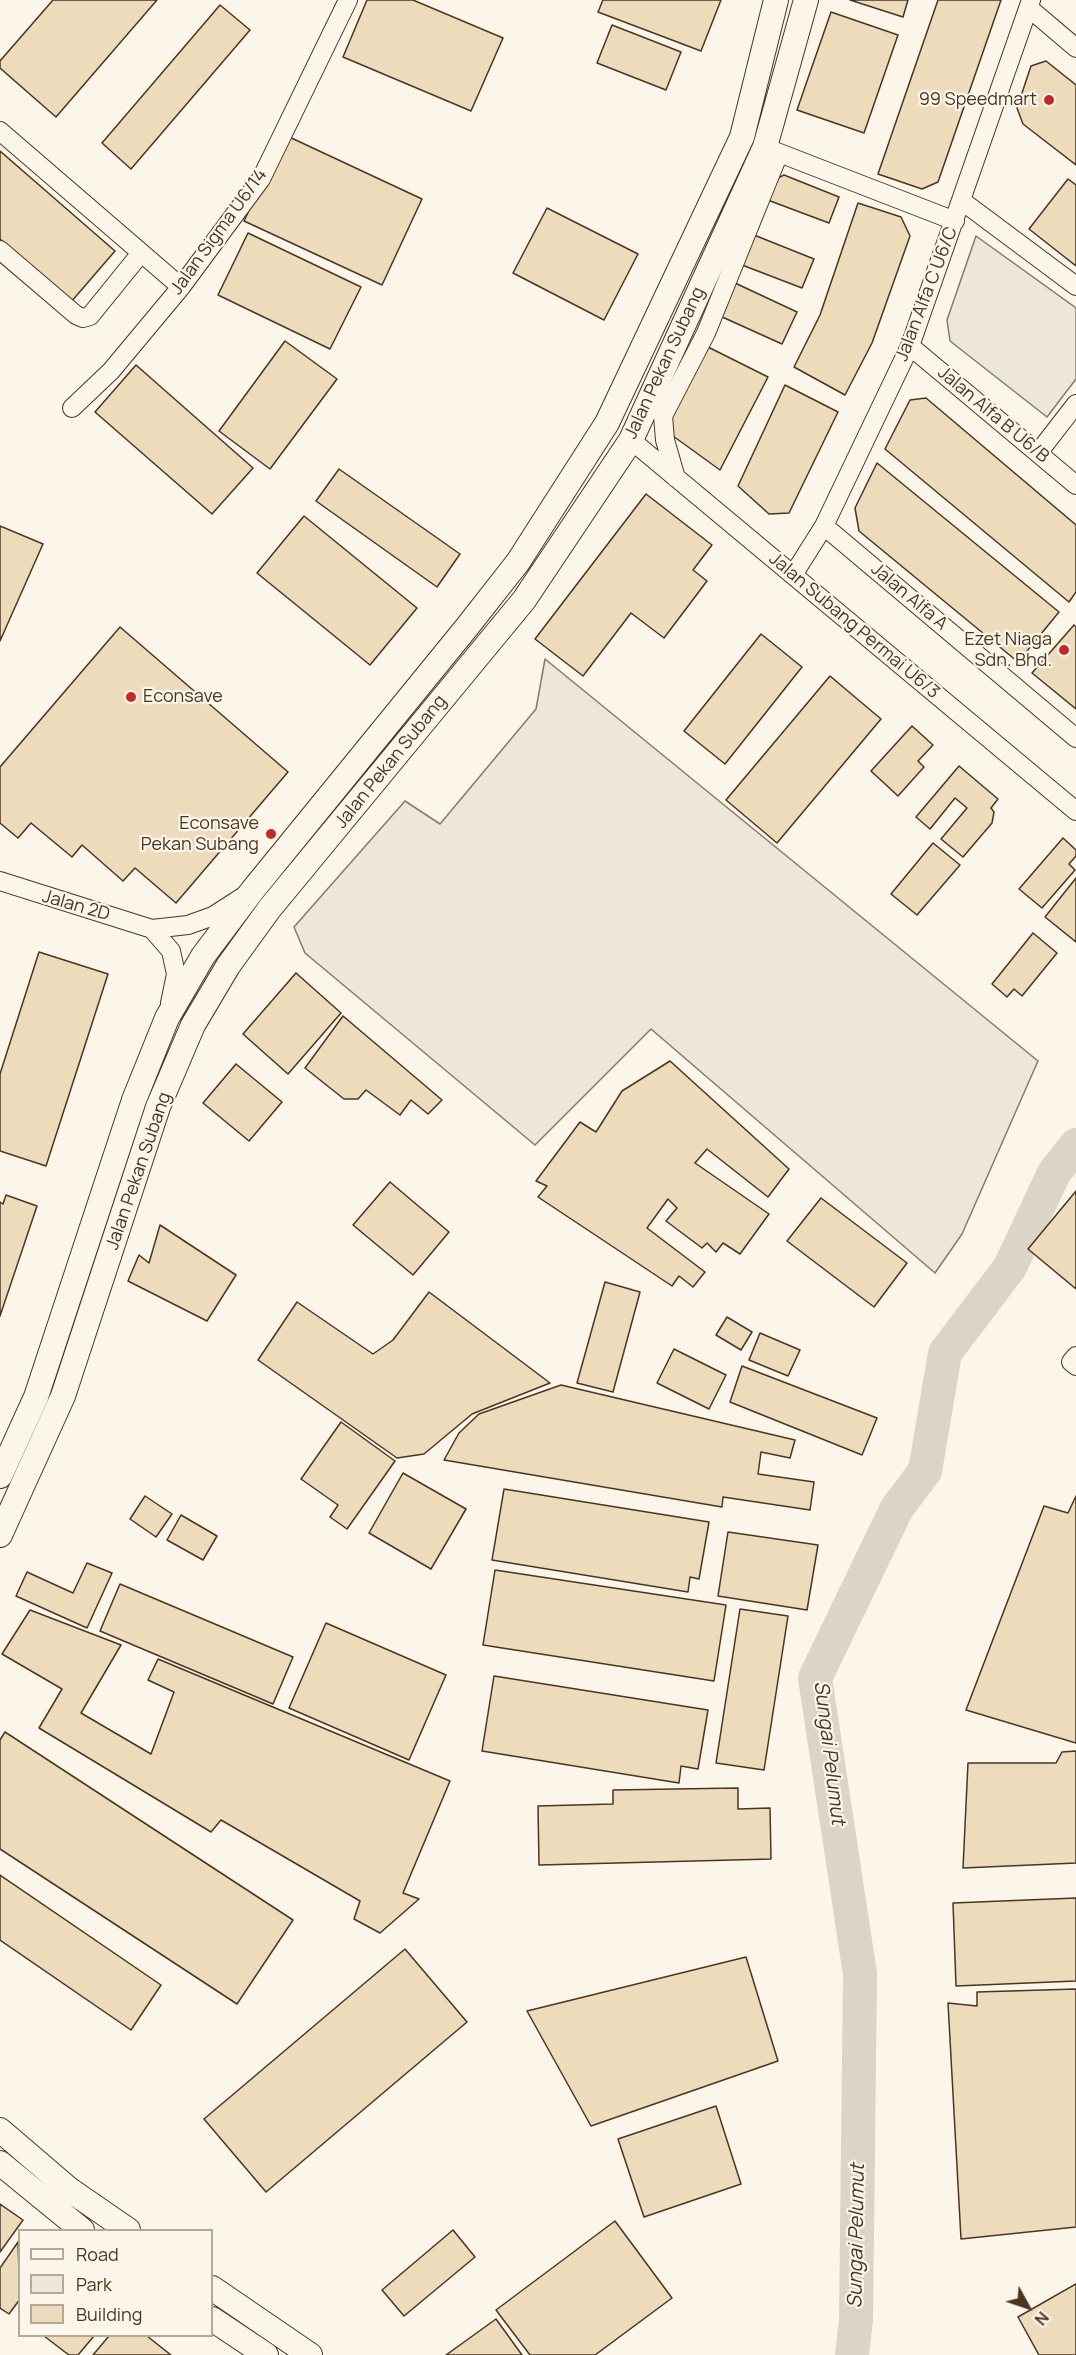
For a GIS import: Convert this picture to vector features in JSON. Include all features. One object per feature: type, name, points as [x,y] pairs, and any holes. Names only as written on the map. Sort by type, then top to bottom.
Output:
[{"type":"main road","name":"Jalan Pekan Subang","points":[[0,1476],[36,1397],[134,1100],[167,1018],[203,956],[252,891],[518,562],[607,423],[742,137],[776,0]]},
{"type":"main road","name":"Jalan Pekan Subang","points":[[0,1535],[63,1396],[158,1107],[199,1016],[228,966],[270,908],[524,600],[631,440],[772,150],[806,0]]},
{"type":"main road","points":[[0,2130],[70,2190],[127,2229]]},
{"type":"main road","points":[[0,2163],[81,2229]]},
{"type":"main road","points":[[213,2289],[310,2355]]},
{"type":"main road","points":[[213,2320],[266,2355]]},
{"type":"street","name":"Jalan Sigma U6/14","points":[[72,408],[111,371],[181,287],[261,179],[348,0]]},
{"type":"street","points":[[1030,4],[1076,48]]},
{"type":"street","name":"Jalan Alfa C U6/C","points":[[793,575],[824,526],[910,346],[1030,4]]},
{"type":"street","points":[[0,131],[181,287]]},
{"type":"street","points":[[676,478],[665,440],[663,416],[666,406],[706,333],[772,150],[955,221]]},
{"type":"street","points":[[962,201],[1076,285]]},
{"type":"street","points":[[0,250],[76,315],[83,318],[90,316],[141,253]]},
{"type":"street","name":"Jalan Alfa B U6/B","points":[[910,346],[1076,485]]},
{"type":"street","points":[[1038,453],[1076,404]]},
{"type":"street","name":"Jalan Subang Permai U6/3","points":[[631,440],[1076,811]]},
{"type":"street","name":"Jalan Alfa A","points":[[824,526],[1076,738]]},
{"type":"street","name":"Jalan 2D","points":[[0,881],[152,928],[188,925],[213,916],[252,891]]},
{"type":"street","points":[[152,928],[171,951],[176,974],[167,1018]]},
{"type":"green space","points":[[545,659],[1038,1061],[962,1234],[935,1273],[651,1029],[535,1145],[305,953],[294,927],[405,801],[440,824],[536,709]]},
{"type":"shaded area","points":[[976,236],[1076,308],[1076,379],[1047,417],[950,341],[947,320]]},
{"type":"building","points":[[53,0],[157,0],[56,117],[0,68],[0,61]]},
{"type":"building","points":[[367,0],[413,0],[503,38],[471,111],[343,57]]},
{"type":"building","points":[[603,0],[721,0],[701,51],[598,12]]},
{"type":"building","points":[[850,0],[908,0],[903,17]]},
{"type":"building","points":[[938,0],[1001,0],[938,182],[922,189],[878,174]]},
{"type":"building","points":[[220,5],[250,30],[131,169],[102,143]]},
{"type":"building","points":[[831,12],[898,35],[864,133],[797,110]]},
{"type":"building","points":[[612,25],[681,52],[666,90],[597,63]]},
{"type":"building","points":[[1046,61],[1076,85],[1076,165],[1023,124],[1017,108],[1031,66]]},
{"type":"building","points":[[285,135],[422,199],[382,285],[244,221]]},
{"type":"building","points":[[0,151],[115,251],[71,302],[0,239]]},
{"type":"building","points":[[784,175],[839,197],[829,223],[765,199],[772,181]]},
{"type":"building","points":[[1068,179],[1076,185],[1076,266],[1029,229]]},
{"type":"building","points":[[858,203],[901,217],[910,236],[872,343],[845,395],[794,367],[820,315]]},
{"type":"building","points":[[547,208],[638,254],[604,320],[513,273]]},
{"type":"building","points":[[248,233],[361,287],[330,349],[218,295]]},
{"type":"building","points":[[754,235],[814,259],[802,288],[742,265]]},
{"type":"building","points":[[735,283],[797,312],[782,344],[720,316]]},
{"type":"building","points":[[285,341],[337,379],[270,469],[219,431]]},
{"type":"building","points":[[704,345],[768,377],[720,470],[673,436],[671,414]]},
{"type":"building","points":[[136,365],[253,468],[212,514],[95,412]]},
{"type":"building","points":[[785,385],[838,412],[789,513],[769,514],[738,486]]},
{"type":"building","points":[[926,398],[1076,525],[1076,592],[1069,602],[885,449],[910,400]]},
{"type":"building","points":[[877,463],[1059,612],[1018,662],[859,531],[855,508]]},
{"type":"building","points":[[339,469],[460,554],[437,587],[316,501]]},
{"type":"building","points":[[646,494],[712,545],[693,570],[707,581],[664,638],[631,613],[583,676],[535,639]]},
{"type":"building","points":[[304,516],[417,608],[370,665],[257,573]]},
{"type":"building","points":[[0,526],[43,544],[0,641]]},
{"type":"building","name":"Ezet Niaga Sdn. Bhd.","points":[[1074,625],[1076,627],[1076,709],[1032,673]]},
{"type":"building","name":"Econsave","points":[[120,627],[288,772],[176,903],[135,868],[123,881],[82,845],[72,857],[31,823],[18,838],[0,823],[0,767]]},
{"type":"building","points":[[761,634],[802,667],[725,764],[684,731]]},
{"type":"building","points":[[830,676],[881,719],[777,843],[726,800]]},
{"type":"building","points":[[912,726],[933,745],[918,761],[924,767],[898,796],[871,771]]},
{"type":"building","points":[[959,766],[998,799],[991,808],[994,812],[992,823],[963,857],[941,839],[967,808],[955,798],[930,829],[916,817]]},
{"type":"building","points":[[1063,838],[1076,850],[1076,856],[1069,864],[1075,870],[1042,908],[1019,889]]},
{"type":"building","points":[[933,843],[960,865],[917,915],[891,894]]},
{"type":"building","points":[[1076,878],[1076,942],[1045,917]]},
{"type":"building","points":[[1033,933],[1057,953],[1022,996],[1014,989],[1007,997],[992,984]]},
{"type":"building","points":[[39,952],[108,974],[46,1166],[0,1151],[0,1074]]},
{"type":"building","points":[[296,973],[341,1013],[288,1074],[243,1034]]},
{"type":"building","points":[[343,1016],[442,1100],[428,1114],[411,1100],[400,1115],[366,1090],[358,1099],[344,1099],[305,1068]]},
{"type":"building","points":[[670,1061],[789,1169],[768,1197],[707,1149],[695,1163],[769,1214],[740,1254],[723,1243],[716,1252],[707,1243],[702,1248],[666,1221],[677,1208],[668,1199],[647,1228],[705,1272],[693,1287],[679,1276],[672,1286],[538,1197],[547,1186],[536,1181],[580,1122],[596,1132],[622,1091]]},
{"type":"building","points":[[236,1064],[282,1102],[249,1141],[203,1103]]},
{"type":"building","points":[[390,1182],[449,1232],[413,1275],[353,1225]]},
{"type":"building","points":[[1076,1191],[1076,1289],[1028,1249]]},
{"type":"building","points":[[6,1195],[37,1206],[0,1316],[0,1202],[3,1204]]},
{"type":"building","points":[[821,1198],[907,1263],[874,1307],[787,1241]]},
{"type":"building","points":[[160,1225],[236,1275],[207,1321],[128,1281],[139,1255],[149,1263]]},
{"type":"building","points":[[605,1282],[640,1292],[613,1392],[577,1383]]},
{"type":"building","points":[[429,1292],[550,1383],[472,1414],[424,1454],[397,1458],[258,1360],[297,1302],[373,1354],[393,1340]]},
{"type":"building","points":[[727,1317],[752,1332],[741,1350],[716,1335]]},
{"type":"building","points":[[760,1333],[800,1350],[788,1376],[749,1360]]},
{"type":"building","points":[[674,1349],[726,1375],[709,1409],[657,1383]]},
{"type":"building","points":[[742,1366],[877,1418],[862,1455],[730,1402]]},
{"type":"building","points":[[561,1385],[795,1440],[790,1458],[761,1452],[758,1474],[814,1482],[810,1510],[723,1497],[722,1507],[444,1460],[459,1433],[479,1414]]},
{"type":"building","points":[[341,1422],[395,1461],[347,1529],[330,1517],[338,1505],[301,1479]]},
{"type":"building","points":[[403,1473],[466,1509],[431,1569],[369,1533]]},
{"type":"building","points":[[504,1489],[709,1522],[699,1579],[690,1577],[688,1592],[492,1560]]},
{"type":"building","points":[[145,1496],[172,1514],[156,1537],[130,1519]]},
{"type":"building","points":[[1076,1496],[1076,1743],[966,1710],[1044,1506],[1068,1513]]},
{"type":"building","points":[[181,1515],[217,1536],[203,1560],[167,1540]]},
{"type":"building","points":[[728,1532],[818,1545],[807,1610],[718,1596]]},
{"type":"building","points":[[87,1563],[112,1573],[87,1628],[16,1596],[27,1572],[73,1593]]},
{"type":"building","points":[[495,1570],[726,1605],[714,1681],[483,1645]]},
{"type":"building","points":[[120,1584],[293,1657],[273,1704],[100,1631]]},
{"type":"building","points":[[740,1609],[788,1616],[764,1770],[716,1763]]},
{"type":"building","points":[[30,1610],[121,1645],[81,1713],[151,1754],[174,1692],[148,1680],[158,1659],[450,1781],[403,1893],[419,1899],[380,1933],[354,1919],[360,1901],[221,1820],[211,1832],[39,1728],[62,1689],[2,1654]]},
{"type":"building","points":[[326,1623],[446,1675],[409,1760],[289,1708]]},
{"type":"building","points":[[494,1676],[708,1710],[698,1769],[681,1766],[679,1783],[482,1751]]},
{"type":"building","points":[[5,1732],[293,1920],[237,2004],[0,1849],[0,1740]]},
{"type":"building","points":[[1076,1751],[1076,1863],[963,1868],[968,1763],[1056,1763],[1062,1752]]},
{"type":"building","points":[[738,1788],[738,1809],[770,1808],[771,1859],[539,1865],[538,1806],[613,1804],[613,1790]]},
{"type":"building","points":[[0,1875],[161,1985],[131,2030],[0,1940]]},
{"type":"building","points":[[1076,1898],[1076,1981],[956,1986],[953,1903]]},
{"type":"building","points":[[405,1949],[467,2022],[266,2192],[204,2119]]},
{"type":"building","points":[[746,1957],[778,2061],[591,2126],[527,2011]]},
{"type":"building","points":[[1076,1989],[1076,2227],[961,2239],[948,2003],[977,2006],[977,1992]]},
{"type":"building","points":[[716,2106],[741,2184],[644,2217],[618,2139]]},
{"type":"building","points":[[0,2204],[23,2220],[0,2252]]},
{"type":"building","points":[[615,2221],[672,2298],[595,2355],[530,2355],[496,2310]]},
{"type":"building","points":[[453,2230],[475,2257],[404,2316],[382,2290]]},
{"type":"building","points":[[18,2242],[18,2302],[9,2314],[0,2308],[0,2268]]},
{"type":"building","points":[[1076,2284],[1076,2355],[1039,2355],[1018,2317]]},
{"type":"building","points":[[496,2319],[522,2355],[446,2355]]},
{"type":"building","points":[[45,2337],[93,2337],[78,2355],[69,2355]]},
{"type":"building","points":[[108,2337],[148,2337],[171,2355],[93,2355]]},
{"type":"waterway","name":"Sungai Pelumut","points":[[852,2355],[856,2320],[860,1974],[815,1678],[897,1508],[925,1471],[945,1353],[1010,1267],[1054,1173],[1076,1145]]},
{"type":"place","name":"99 Speedmart","points":[[1049,100]]},
{"type":"place","name":"Ezet Niaga Sdn. Bhd.","points":[[1064,650]]},
{"type":"place","name":"Econsave","points":[[131,697]]},
{"type":"place","name":"Econsave Pekan Subang","points":[[271,834]]}]
